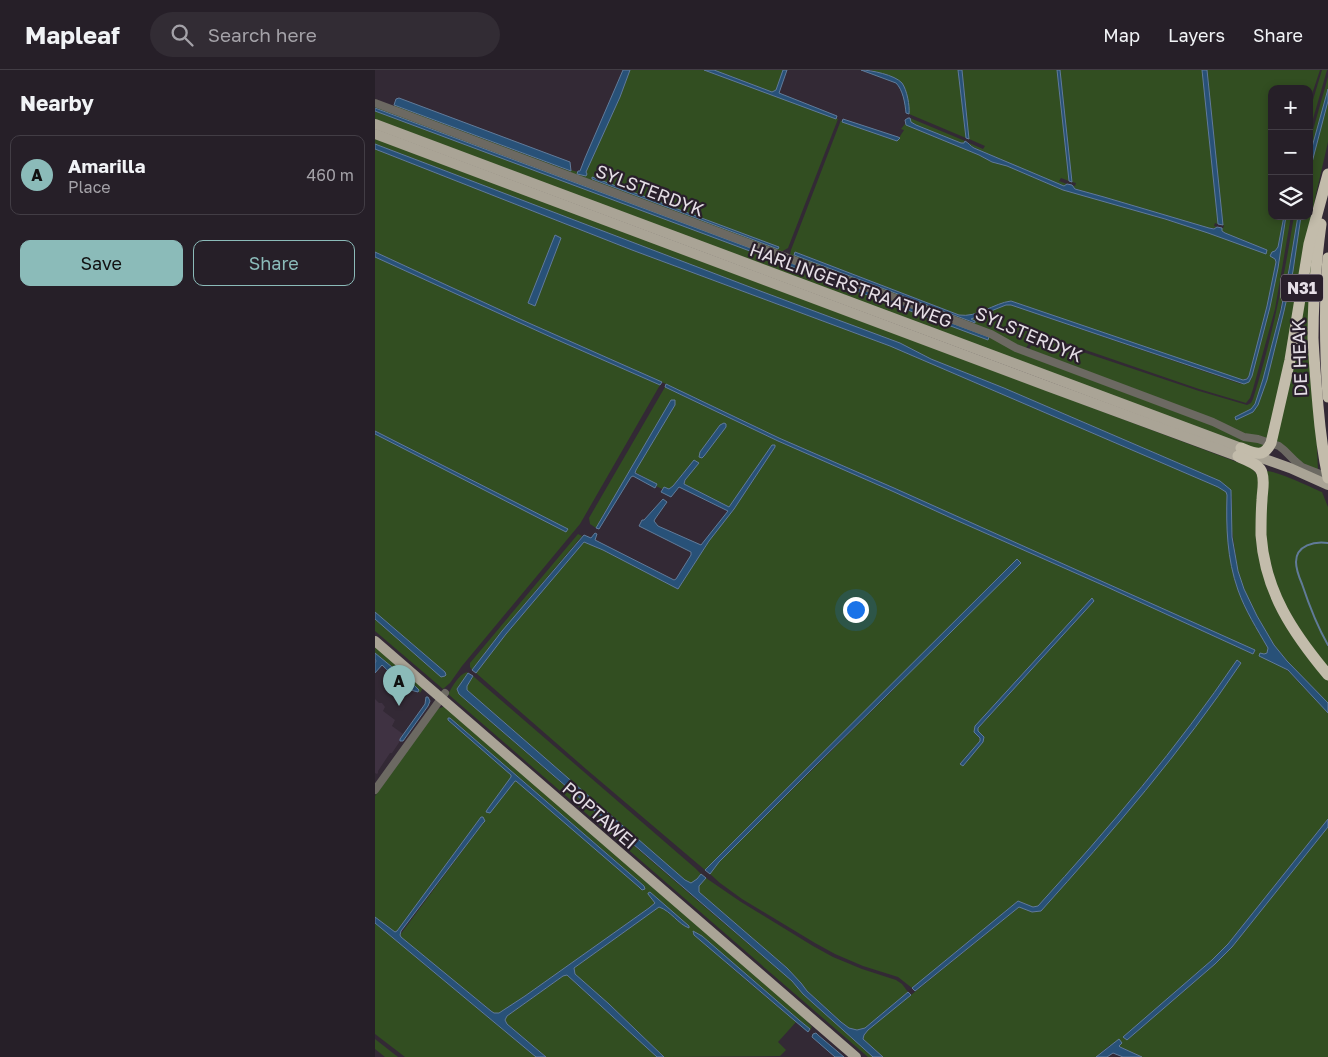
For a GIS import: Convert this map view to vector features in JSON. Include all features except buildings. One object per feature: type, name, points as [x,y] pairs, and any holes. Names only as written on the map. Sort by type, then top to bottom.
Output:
[{"type":"highway","name":"N31","points":[[1271,443],[1290,360],[1309,244],[1328,176]]},
{"type":"highway","name":"DE HEAK","points":[[1328,176],[1317,256],[1313,337],[1320,430],[1328,477]]},
{"type":"highway","name":"DE HEAK","points":[[1328,258],[1325,305],[1328,396]]},
{"type":"highway","name":"N31","points":[[1325,342],[1328,359]]},
{"type":"highway","points":[[1239,452],[1263,453],[1271,443]]},
{"type":"highway","points":[[1239,452],[1259,467],[1263,475],[1261,537],[1266,567],[1279,605],[1300,640],[1328,675]]},
{"type":"main road","name":"HARLINGERSTRAATWEG","points":[[375,124],[1239,452]]},
{"type":"main road","name":"HARLINGERSTRAATWEG","points":[[375,134],[1239,452],[1314,475],[1328,485]]},
{"type":"main road","name":"POPTAWEI","points":[[375,641],[443,695],[855,1057]]},
{"type":"street","name":"SYLSTERDYK","points":[[375,103],[991,334],[1016,348],[1213,422],[1244,437],[1271,443],[1284,450],[1302,467],[1314,475],[1328,477]]},
{"type":"street","points":[[375,790],[443,695]]},
{"type":"shaded area","points":[[375,699],[385,707],[383,711],[395,720],[392,726],[403,734],[377,774],[375,773]]},
{"type":"green space","points":[[630,70],[704,70],[838,119],[788,248],[781,252],[394,107],[394,105],[570,171],[578,172],[578,174],[587,174],[586,172],[620,97]]},
{"type":"green space","points":[[714,70],[783,70],[776,90],[772,92]]},
{"type":"green space","points":[[871,70],[958,70],[966,138],[909,114],[907,98],[902,85],[894,78]]},
{"type":"green space","points":[[962,70],[1057,70],[1069,181],[1061,178],[1059,181],[1067,185],[1064,186],[1050,181],[970,146],[969,143],[983,149],[985,146],[969,139]]},
{"type":"green space","points":[[1060,70],[1202,70],[1218,224],[1215,223],[1214,226],[1216,228],[1209,228],[1073,188],[1072,185],[1075,186],[1076,183],[1072,182]]},
{"type":"green space","points":[[1207,70],[1320,70],[1313,91],[1313,85],[1268,85],[1268,220],[1283,220],[1278,247],[1273,257],[1276,262],[1267,306],[1249,376],[1246,379],[1234,378],[1011,301],[972,314],[959,315],[795,252],[794,255],[974,323],[970,319],[1006,305],[1011,305],[1241,384],[1251,380],[1270,307],[1285,220],[1290,220],[1275,309],[1253,389],[1246,403],[1199,389],[1042,335],[1033,337],[1026,348],[790,255],[841,120],[842,122],[897,141],[904,130],[901,129],[905,124],[992,162],[1007,166],[1063,190],[1267,250],[1229,235],[1222,231],[1223,225]]},
{"type":"green space","points":[[1322,70],[1327,70],[1313,119],[1313,100]]},
{"type":"green space","points":[[1328,77],[1328,89],[1313,143],[1313,130]]},
{"type":"green space","points":[[1328,101],[1328,142],[1313,212],[1313,159]]},
{"type":"green space","points":[[375,105],[936,315],[1265,445],[1253,448],[375,120],[375,111],[988,339],[375,108]]},
{"type":"green space","points":[[910,118],[965,141],[961,143],[916,125],[910,121]]},
{"type":"green space","points":[[375,138],[1250,467],[1258,475],[1271,586],[1328,678],[1328,703],[1287,661],[1274,645],[1257,616],[1238,571],[1231,524],[1232,497],[1220,481],[1004,388],[931,359],[900,343],[375,144]]},
{"type":"green space","points":[[375,149],[632,250],[890,346],[1226,492],[1231,567],[1244,605],[1268,648],[1267,653],[1264,654],[1291,673],[1328,713],[1328,819],[1228,944],[1124,1037],[1127,1040],[1232,947],[1328,827],[1328,1057],[1142,1057],[1119,1046],[1110,1045],[1096,1057],[883,1057],[863,1039],[868,1030],[1019,907],[1032,912],[1041,911],[1094,851],[1170,759],[1241,663],[1237,660],[1175,746],[1085,855],[1038,906],[1033,907],[1018,901],[912,988],[898,977],[863,966],[835,954],[742,899],[710,874],[719,862],[891,692],[1018,559],[705,870],[476,673],[506,634],[584,542],[678,589],[775,447],[729,507],[684,484],[694,460],[669,489],[664,487],[662,489],[656,486],[656,484],[635,472],[636,470],[607,508],[596,528],[590,524],[589,518],[665,387],[778,441],[1253,654],[1255,651],[779,438],[666,384],[375,252]],"holes":[[[555,235],[561,238],[535,306],[528,303]],[[1092,598],[1094,601],[978,728],[983,742],[960,763],[980,741],[975,726]]]},
{"type":"green space","points":[[1293,220],[1297,220],[1266,371],[1284,311],[1293,271],[1300,220],[1312,220],[1292,335],[1268,440],[1245,434],[1029,349],[1035,339],[1041,338],[1199,391],[1247,405],[1253,399],[1266,354],[1282,285]],"holes":[[[1256,401],[1253,412],[1246,412],[1252,408]]]},
{"type":"green space","points":[[1312,244],[1318,471],[1310,468],[1273,442]]},
{"type":"green space","points":[[375,257],[660,385],[580,524],[450,683],[443,689],[375,631],[375,619],[441,677],[445,672],[375,612],[375,434],[567,531],[375,431]]},
{"type":"green space","points":[[1266,471],[1286,476],[1322,492],[1328,507],[1328,671],[1281,604],[1264,537]]},
{"type":"green space","points":[[578,534],[582,536],[502,631],[472,670],[470,663]]},
{"type":"green space","points":[[375,645],[423,688],[420,693],[415,686],[375,653]]},
{"type":"green space","points":[[467,672],[457,689],[459,694],[792,981],[803,994],[873,1057],[868,1057],[448,694],[458,678]]},
{"type":"green space","points":[[473,676],[695,868],[701,874],[697,879],[691,884],[685,880],[467,690],[467,686]]},
{"type":"green space","points":[[446,706],[802,1016],[812,1027],[809,1032],[810,1029],[692,932],[796,1022],[778,1042],[786,1050],[780,1056],[664,1057],[609,1004],[574,974],[574,968],[659,907],[684,926],[648,895],[655,903],[649,908],[525,996],[499,1013],[494,1013],[403,940],[400,935],[483,823],[483,817],[481,817],[397,931],[395,932],[375,917],[375,796],[437,709]],"holes":[[[450,718],[644,886],[639,887],[515,781],[511,775],[448,720]]]},
{"type":"green space","points":[[706,878],[813,946],[862,969],[896,980],[908,992],[865,1028],[857,1030],[849,1028],[807,991],[787,968],[699,892],[697,888]]},
{"type":"green space","points":[[375,923],[536,1057],[405,1057],[375,1034]]},
{"type":"green space","points":[[567,975],[657,1057],[546,1057],[507,1024],[505,1020],[507,1016]]},
{"type":"green space","points":[[375,1039],[398,1057],[385,1057],[375,1049]]},
{"type":"water","points":[[623,70],[630,70],[620,97],[586,172],[587,174],[586,176],[577,174],[580,171]]},
{"type":"water","points":[[704,70],[714,70],[772,92],[776,90],[783,70],[787,70],[779,93],[837,116],[836,119]]},
{"type":"water","points":[[861,70],[889,75],[899,80],[908,98],[909,114],[906,113],[902,93],[896,83]]},
{"type":"water","points":[[958,70],[962,70],[969,139],[966,138]]},
{"type":"water","points":[[1057,70],[1060,70],[1072,182],[1069,181]]},
{"type":"water","points":[[1202,70],[1207,70],[1223,225],[1218,224]]},
{"type":"water","points":[[1328,89],[1328,101],[1313,159],[1313,143]]},
{"type":"water","points":[[399,98],[570,162],[571,171],[394,105],[396,99]]},
{"type":"water","points":[[375,108],[989,337],[988,340],[375,111]]},
{"type":"water","points":[[908,118],[916,125],[961,143],[965,141],[974,148],[1064,186],[1067,184],[1072,185],[1075,189],[1209,228],[1222,228],[1222,231],[1225,233],[1267,250],[1266,254],[1165,219],[1063,190],[906,125],[905,120]]},
{"type":"water","points":[[843,119],[900,138],[897,141],[842,122]]},
{"type":"water","points":[[375,144],[900,343],[931,359],[1004,388],[1220,481],[1231,490],[1232,537],[1238,571],[1244,589],[1274,645],[1328,703],[1328,713],[1288,670],[1259,656],[1260,653],[1267,653],[1268,648],[1244,605],[1234,578],[1228,543],[1227,495],[1226,492],[1218,487],[890,346],[632,250],[375,149]]},
{"type":"water","points":[[592,177],[779,247],[778,249],[592,179]]},
{"type":"water","points":[[1283,220],[1285,220],[1270,307],[1252,376],[1249,382],[1244,384],[1011,305],[1006,305],[971,319],[975,323],[794,255],[795,252],[959,315],[972,314],[1011,301],[1243,380],[1249,376],[1267,306],[1276,262],[1270,256],[1278,247]]},
{"type":"water","points":[[1297,220],[1300,220],[1293,271],[1267,380],[1258,405],[1253,412],[1236,420],[1235,417],[1251,409],[1255,404],[1281,310]]},
{"type":"water","points":[[555,235],[561,238],[535,306],[528,303]]},
{"type":"water","points":[[375,252],[662,382],[660,385],[553,338],[375,257]]},
{"type":"water","points":[[666,384],[779,438],[1255,650],[1253,654],[778,441],[665,387]]},
{"type":"water","points":[[671,400],[675,400],[675,405],[635,473],[657,484],[655,488],[633,476],[631,477],[599,529],[596,528]]},
{"type":"water","points":[[724,423],[726,427],[704,456],[702,458],[699,457],[700,452],[720,425]]},
{"type":"water","points":[[375,431],[568,529],[566,532],[375,434]]},
{"type":"water","points":[[772,445],[775,445],[775,447],[678,589],[584,542],[506,634],[476,673],[472,670],[502,631],[584,535],[591,538],[595,533],[597,534],[595,540],[674,580],[676,579],[691,552],[639,526],[642,520],[663,499],[667,502],[654,521],[658,526],[701,545],[728,511],[679,487],[671,497],[661,492],[664,487],[669,489],[673,486],[694,460],[699,463],[685,480],[684,484],[729,507]]},
{"type":"water","points":[[1017,559],[1021,563],[719,862],[710,874],[705,870]]},
{"type":"water","points":[[1092,598],[1094,601],[978,728],[978,731],[984,737],[983,742],[963,766],[960,764],[980,741],[980,738],[974,732],[975,726]]},
{"type":"water","points":[[375,612],[445,672],[446,675],[441,677],[375,619]]},
{"type":"water","points":[[375,653],[415,686],[419,690],[418,692],[403,685],[382,665],[375,673]]},
{"type":"water","points":[[1237,660],[1241,663],[1171,759],[1120,821],[1041,911],[1032,912],[1019,907],[915,991],[912,988],[1018,901],[1033,907],[1038,906],[1091,847],[1167,756]]},
{"type":"water","points":[[468,673],[473,676],[467,686],[467,690],[685,880],[691,883],[701,874],[706,878],[699,886],[699,892],[787,968],[807,991],[849,1028],[857,1030],[865,1028],[908,992],[911,995],[864,1035],[863,1039],[883,1057],[873,1057],[803,994],[792,981],[459,694],[457,689]]},
{"type":"water","points":[[426,697],[430,701],[428,706],[403,741],[400,741],[425,704]]},
{"type":"water","points":[[448,718],[644,886],[645,889],[642,890],[516,781],[490,813],[486,812],[511,775]]},
{"type":"water","points":[[481,817],[485,821],[401,931],[401,937],[491,1011],[499,1013],[649,908],[655,903],[648,894],[650,892],[689,928],[659,907],[574,968],[575,974],[664,1057],[657,1057],[567,975],[507,1016],[505,1020],[507,1024],[546,1057],[536,1057],[375,923],[375,917],[395,932],[397,931]]},
{"type":"water","points":[[1328,819],[1328,827],[1232,947],[1127,1040],[1123,1037],[1228,944]]},
{"type":"water","points":[[693,931],[702,936],[810,1029],[808,1032],[694,935]]},
{"type":"water","points":[[816,1033],[844,1057],[835,1057],[812,1037]]},
{"type":"water","points":[[1119,1039],[1122,1043],[1120,1047],[1142,1057],[1123,1057],[1113,1053],[1107,1057],[1096,1057]]},
{"type":"waterway","points":[[1328,543],[1307,545],[1299,552],[1296,562],[1310,608],[1328,645]]},
{"type":"place","name":"Amarilla","points":[[399,706]]}]
